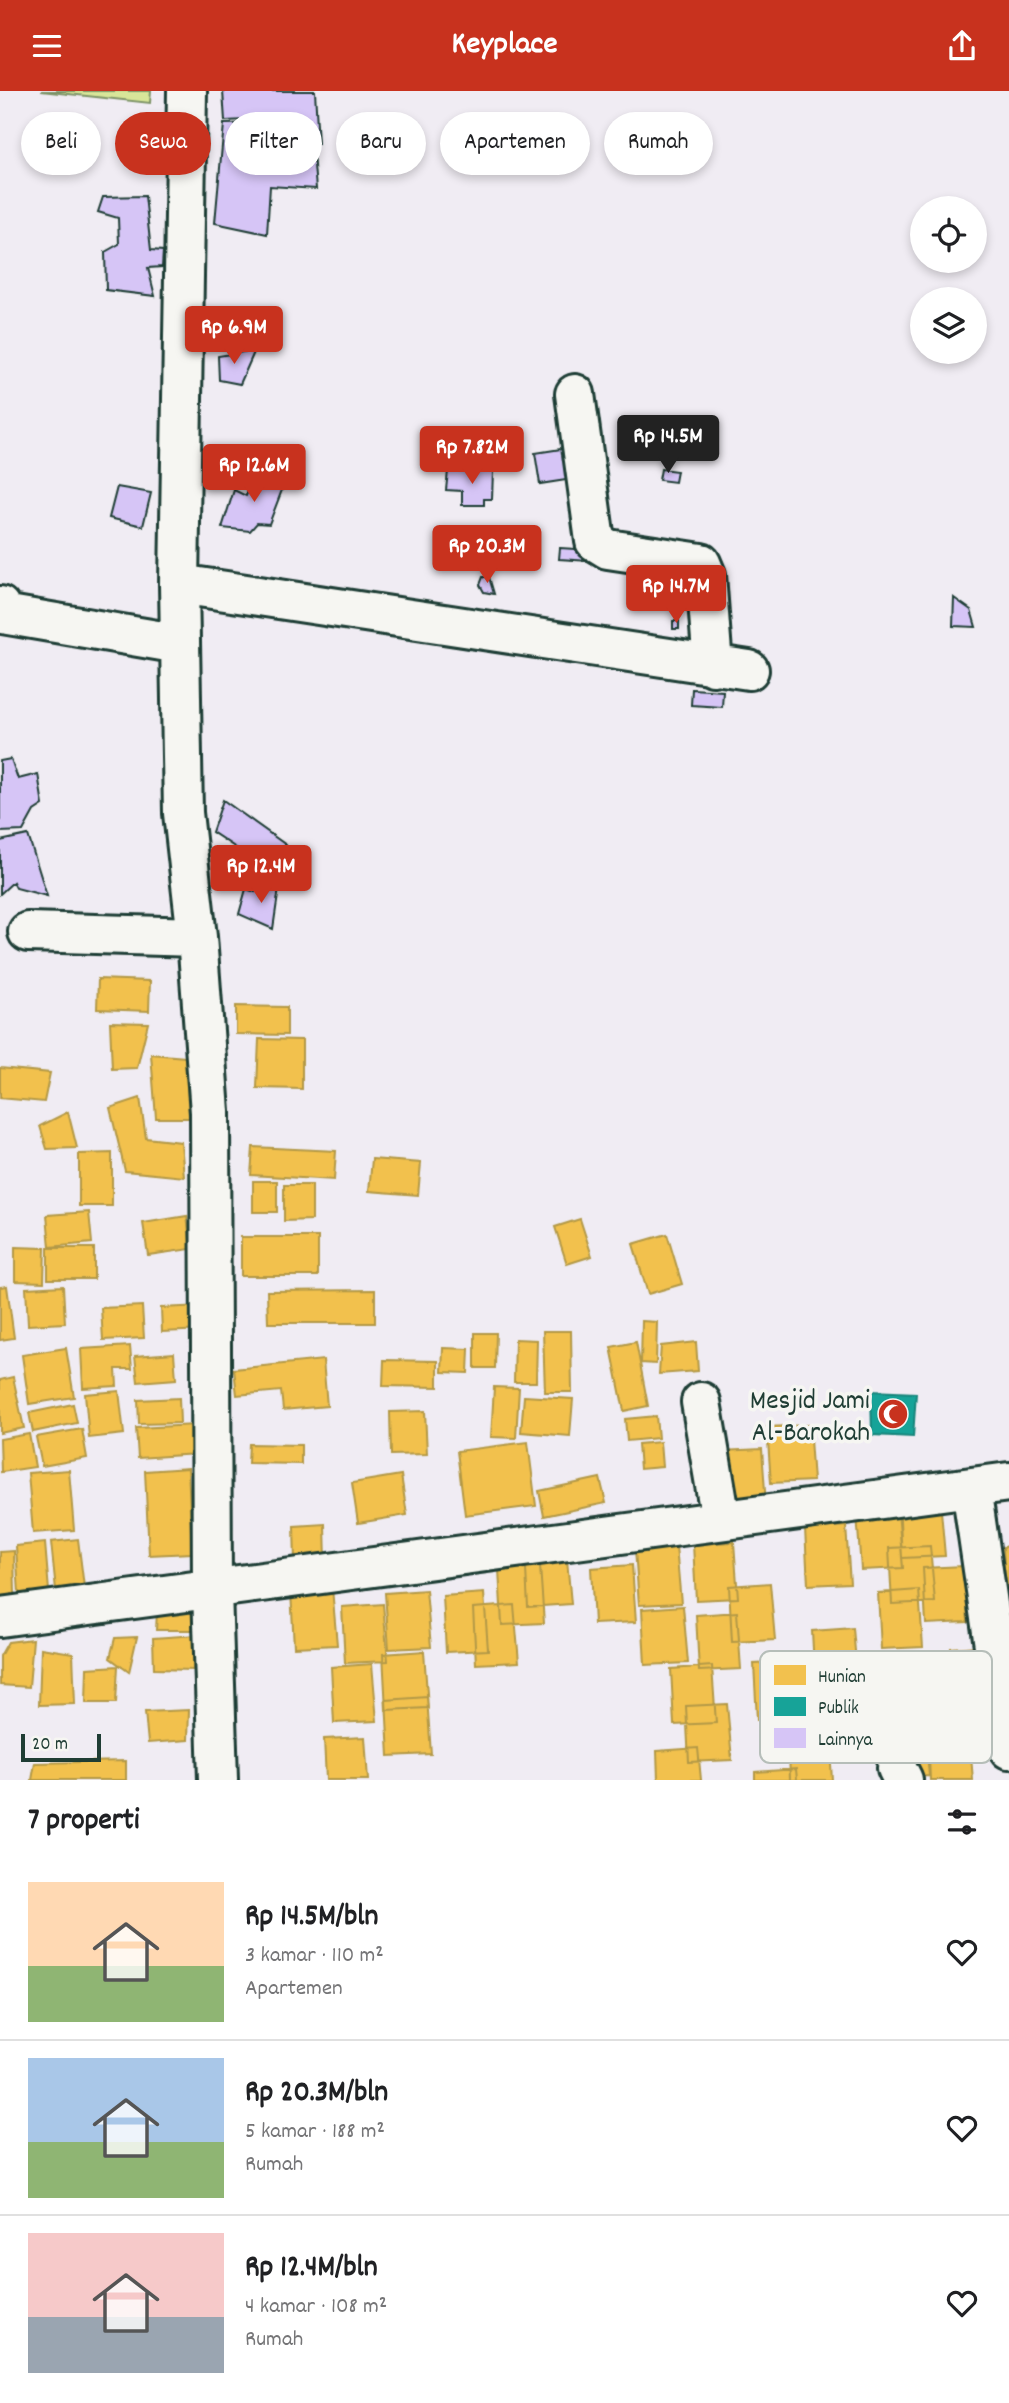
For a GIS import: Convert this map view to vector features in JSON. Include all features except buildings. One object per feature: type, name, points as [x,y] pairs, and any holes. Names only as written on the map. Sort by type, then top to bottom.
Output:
[{"type":"street","points":[[187,91],[179,584],[183,813],[197,937],[210,1112],[212,1590],[218,1780]]},
{"type":"street","points":[[179,584],[731,668],[701,563],[608,549],[595,541],[575,394]]},
{"type":"street","points":[[0,605],[3,614],[180,644]]},
{"type":"street","points":[[28,932],[197,937]]},
{"type":"street","points":[[702,1402],[720,1520]]},
{"type":"street","points":[[0,1617],[1009,1482]]},
{"type":"street","points":[[971,1487],[1009,1749]]},
{"type":"green space","points":[[41,91],[151,91],[150,103]]},
{"type":"place","name":"Mesjid Jami Al-Barokah","points":[[893,1414]]}]
